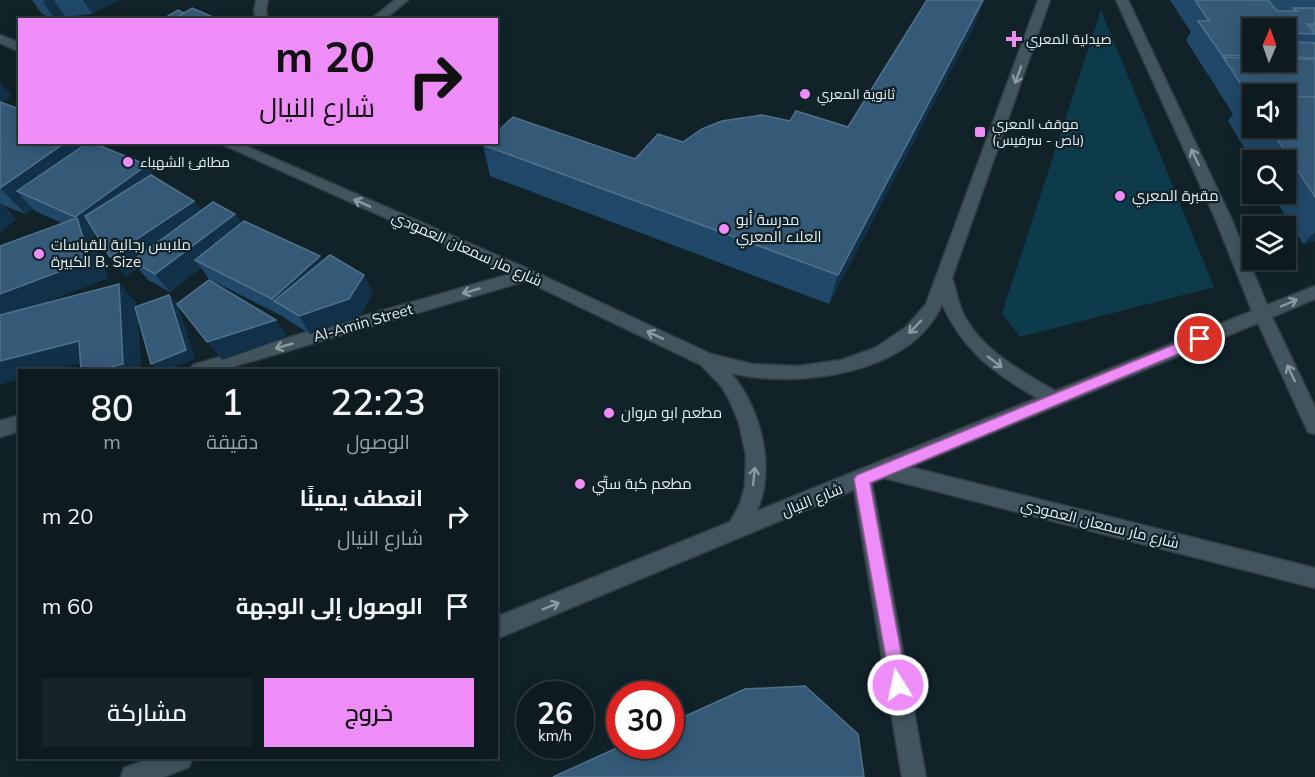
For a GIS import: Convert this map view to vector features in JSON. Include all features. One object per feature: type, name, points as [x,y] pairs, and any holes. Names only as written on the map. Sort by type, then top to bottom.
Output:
[{"type":"street","points":[[262,0],[262,18]]},
{"type":"street","points":[[379,18],[402,0]]},
{"type":"street","points":[[707,360],[752,371],[798,373],[842,367],[881,353],[912,332],[933,307],[945,278],[1044,0]]},
{"type":"street","points":[[1122,0],[1223,218],[1262,314],[1315,426]]},
{"type":"street","points":[[0,39],[18,47]]},
{"type":"street","name":"شارع مار سمعان العمودي","points":[[229,144],[528,275],[707,360]]},
{"type":"street","name":"Al-Amin Street","points":[[207,369],[239,365],[528,275]]},
{"type":"street","points":[[945,278],[947,299],[956,320],[971,341],[992,361],[1054,399]]},
{"type":"street","name":"شارع النيال","points":[[498,627],[886,470],[1315,292]]},
{"type":"street","points":[[707,360],[728,382],[738,399],[753,438],[755,469],[751,502],[736,531]]},
{"type":"street","points":[[0,429],[18,424]]},
{"type":"street","name":"شارع مار سمعان العمودي","points":[[886,470],[1315,578]]},
{"type":"street","points":[[862,479],[914,777]]},
{"type":"street","points":[[133,777],[178,759]]},
{"type":"shaded area","points":[[1101,10],[1214,287],[1020,337],[1002,313]]},
{"type":"building","points":[[927,0],[983,0],[838,275],[483,145],[498,144],[498,131],[513,117],[635,159],[658,134],[683,142],[702,129],[722,121],[762,115],[790,121],[796,111],[848,127]]},
{"type":"building","points":[[1195,0],[1268,0],[1277,11],[1315,8],[1315,24],[1307,24],[1315,34],[1296,33],[1296,18],[1242,18],[1242,56],[1222,55],[1198,21],[1209,21]]},
{"type":"building","points":[[192,8],[215,18],[175,18]]},
{"type":"building","points":[[178,10],[184,13],[175,18],[164,18]]},
{"type":"building","points":[[1296,40],[1298,42],[1315,43],[1315,58],[1296,57]]},
{"type":"building","points":[[1223,57],[1242,58],[1242,72],[1296,72],[1296,59],[1315,59],[1315,97],[1296,96],[1296,84],[1242,84],[1242,86]]},
{"type":"building","points":[[1296,96],[1315,97],[1315,197],[1296,168],[1296,150],[1284,150],[1277,138],[1296,138]]},
{"type":"building","points":[[0,102],[18,108],[18,144],[63,144],[0,188]]},
{"type":"building","points":[[86,144],[96,144],[147,165],[75,217],[17,191]]},
{"type":"building","points":[[151,175],[194,201],[110,257],[85,216]]},
{"type":"building","points":[[213,202],[235,214],[155,274],[132,261]]},
{"type":"building","points":[[77,218],[90,260],[0,294],[0,246]]},
{"type":"building","points":[[244,221],[320,256],[272,299],[195,260]]},
{"type":"building","points":[[330,255],[364,275],[349,299],[299,316],[274,301]]},
{"type":"building","points":[[209,280],[276,320],[207,342],[177,304]]},
{"type":"building","points":[[119,284],[123,364],[104,369],[81,369],[79,341],[0,361],[0,315]]},
{"type":"building","points":[[169,295],[186,350],[151,364],[135,307]]},
{"type":"building","points":[[805,686],[858,734],[864,777],[553,777],[606,753],[606,759],[684,759],[684,717],[745,689]]},
{"type":"place","name":"صيدلية المعري","points":[[1014,39]]},
{"type":"place","name":"ثانوية المعري","points":[[805,94]]},
{"type":"place","name":"موقف المعري (باص - سرفيس)","points":[[980,132]]},
{"type":"place","name":"مطافئ الشهباء","points":[[128,162]]},
{"type":"place","name":"مقبرة المعري","points":[[1120,196]]},
{"type":"place","name":"مدرسة أبو العلاء المعري","points":[[724,229]]},
{"type":"place","name":"ملابس رجالية للقياسات الكبيرة B. Size","points":[[39,254]]},
{"type":"place","name":"مطعم ابو مروان","points":[[609,413]]},
{"type":"place","name":"مطعم كبة ستّي","points":[[580,484]]},
{"type":"route","points":[[898,685],[862,479],[1200,339]]}]
